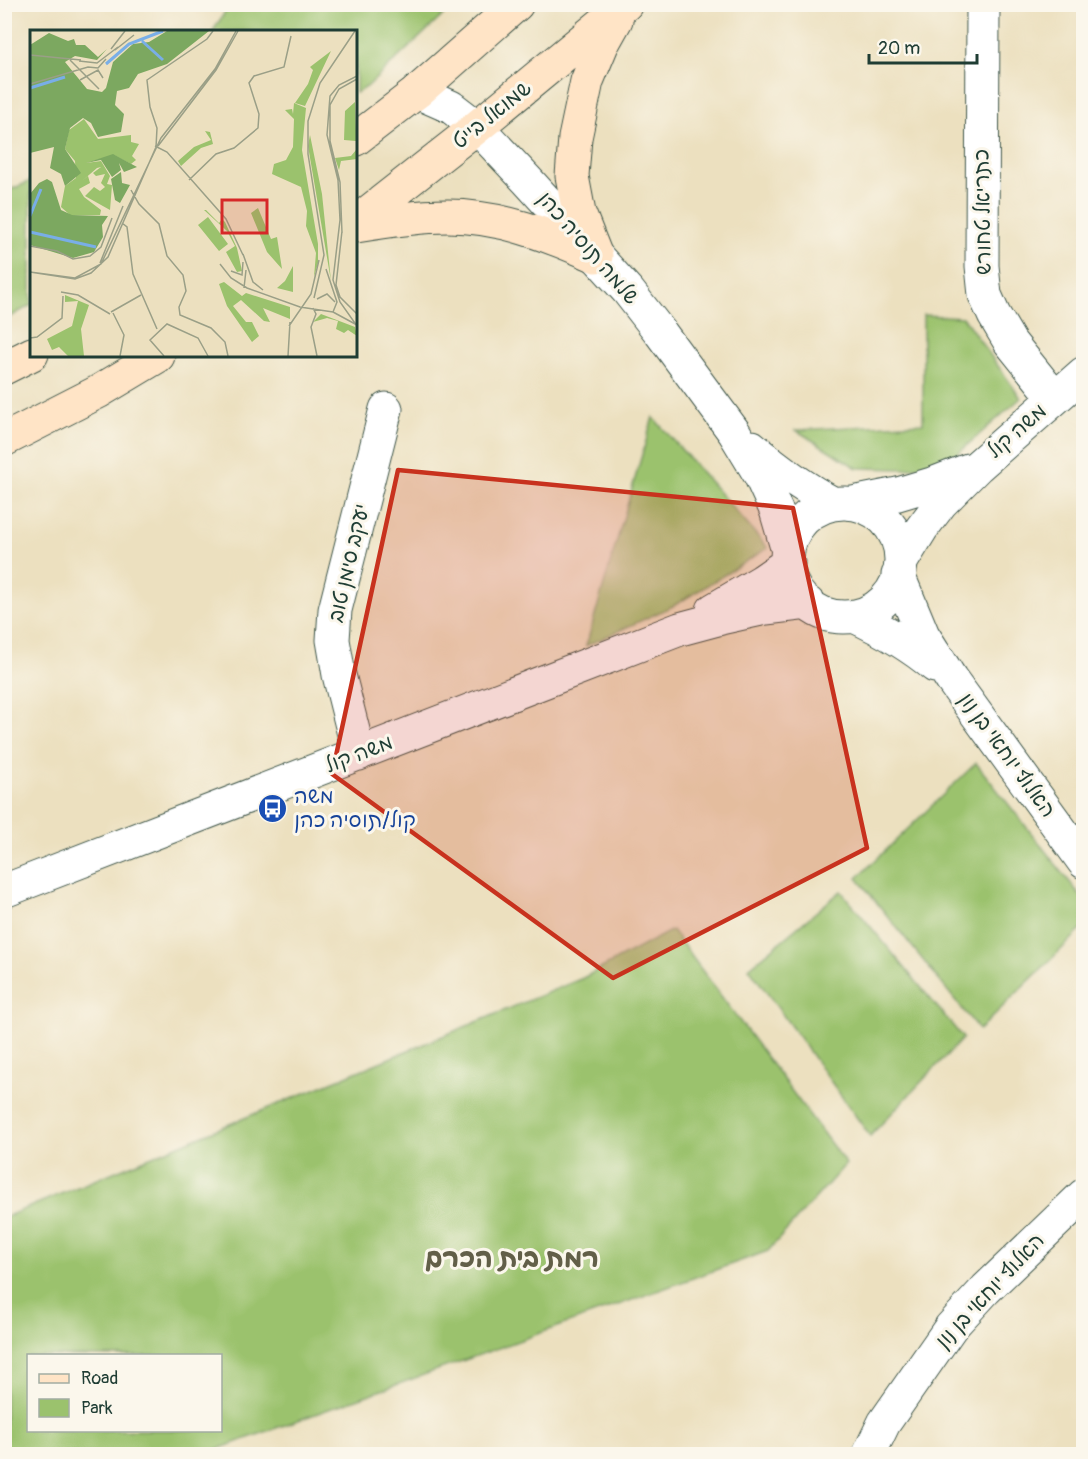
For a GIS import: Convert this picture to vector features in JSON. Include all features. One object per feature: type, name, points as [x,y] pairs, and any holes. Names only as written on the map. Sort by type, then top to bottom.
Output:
[{"type":"street","points":[[357,138],[417,92],[517,4]]},
{"type":"street","name":"כתריאל טחורש","points":[[983,4],[982,266],[985,295],[1010,342],[1055,398]]},
{"type":"street","points":[[596,256],[579,213],[572,176],[575,138],[587,81],[602,45],[624,6]]},
{"type":"street","name":"שמואל בייט","points":[[357,223],[624,6]]},
{"type":"street","name":"שלמה תוסיה כהן","points":[[417,92],[451,107],[477,127],[628,291],[734,432],[760,475],[776,510],[788,557]]},
{"type":"street","points":[[357,224],[449,216],[474,218],[536,231],[596,256]]},
{"type":"street","points":[[4,368],[30,355]]},
{"type":"street","points":[[4,440],[98,393],[156,357]]},
{"type":"street","name":"משה קול","points":[[900,569],[922,528],[941,503],[978,466],[1083,373]]},
{"type":"street","name":"יעקב סימן טוב","points":[[359,754],[339,675],[333,640],[335,610],[386,409]]},
{"type":"street","name":"שלמה תוסיה כהן","points":[[734,432],[779,470],[810,491],[844,503]]},
{"type":"street","name":"משה קול","points":[[844,503],[898,494],[935,483],[978,466]]},
{"type":"street","points":[[844,503],[871,509],[886,521],[900,549],[900,569],[892,590],[882,602],[869,611],[854,616],[826,614],[814,608],[797,591],[789,572],[788,557],[794,534],[804,520],[818,509],[844,503]]},
{"type":"street","name":"משה קול","points":[[680,629],[731,600],[788,557]]},
{"type":"street","name":"האלוף יוחאי בן נון","points":[[900,569],[923,635],[951,679],[1083,862]]},
{"type":"street","name":"משה קול","points":[[4,891],[680,629],[766,608],[808,603]]},
{"type":"street","name":"האלוף יוחאי בן נון","points":[[854,616],[891,634],[917,651],[951,679]]},
{"type":"street","name":"האלוף יוחאי בן נון","points":[[868,1455],[884,1423],[951,1328],[986,1289],[1083,1196]]},
{"type":"highlighted area","points":[[398,470],[793,508],[867,848],[613,978],[332,774]]},
{"type":"green space","points":[[230,4],[454,4],[367,87],[357,92],[357,30],[214,30]]},
{"type":"green space","points":[[30,181],[30,306],[5,320],[5,192]]},
{"type":"green space","points":[[923,315],[963,317],[1021,398],[949,461],[905,469],[857,468],[796,430],[923,423]]},
{"type":"green space","points":[[653,417],[768,548],[675,605],[586,646]]},
{"type":"green space","points":[[976,763],[1084,900],[1083,928],[979,1030],[857,878]]},
{"type":"green space","points":[[841,891],[963,1038],[870,1136],[749,968]]},
{"type":"green space","points":[[672,930],[846,1164],[768,1251],[204,1454],[5,1454],[5,1217],[583,978]]},
{"type":"place","name":"משה קול/תוסיה כהן","points":[[273,808]]},
{"type":"district","name":"רמת בית הכרם","points":[[512,1258]]}]
